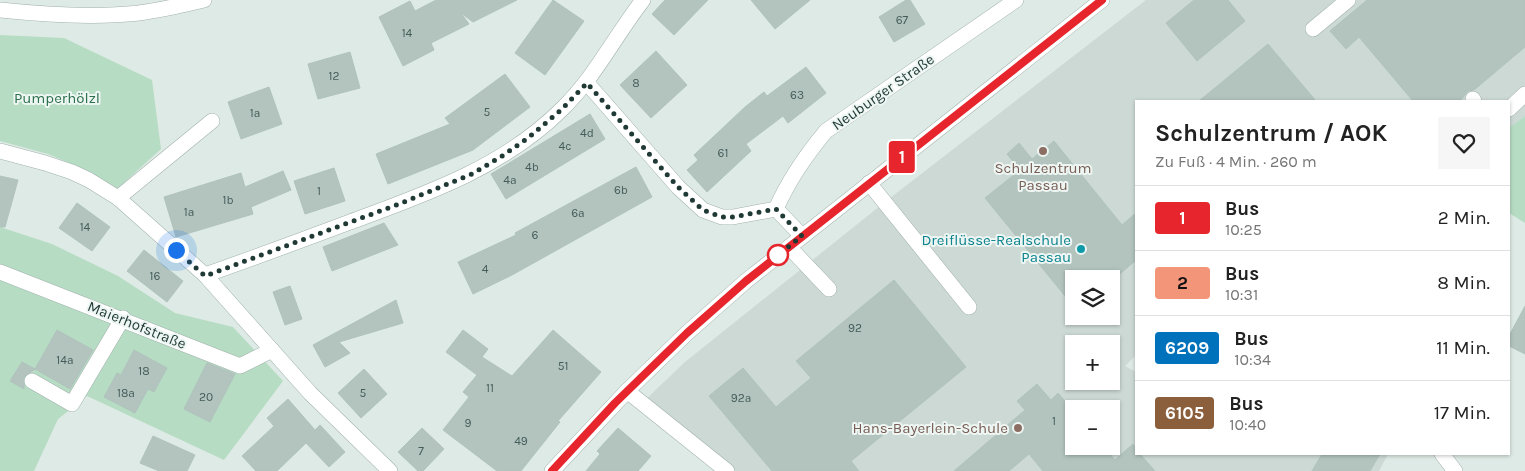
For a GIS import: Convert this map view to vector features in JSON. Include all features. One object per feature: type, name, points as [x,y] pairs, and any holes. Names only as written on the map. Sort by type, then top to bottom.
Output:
[{"type":"street","points":[[0,10],[42,15],[93,16],[141,13],[204,0]]},
{"type":"street","points":[[205,276],[399,204],[472,174],[502,156],[528,138],[561,110],[587,83],[624,25],[643,0]]},
{"type":"street","name":"Neuburger Straße","points":[[776,209],[786,186],[804,157],[826,131],[1016,0]]},
{"type":"street","points":[[552,471],[627,391],[687,333],[789,246],[1102,0]]},
{"type":"street","points":[[1313,29],[1348,0]]},
{"type":"street","points":[[587,83],[678,187],[703,210],[722,217],[733,217],[776,209],[802,236]]},
{"type":"street","points":[[1510,108],[1525,94]]},
{"type":"street","points":[[118,198],[212,121]]},
{"type":"street","points":[[0,151],[45,162],[72,172],[118,198],[205,276],[310,393],[390,471]]},
{"type":"street","points":[[869,183],[969,307]]},
{"type":"street","points":[[789,246],[830,289]]},
{"type":"street","name":"Maierhofstraße","points":[[0,272],[123,318],[240,366],[272,350]]},
{"type":"street","points":[[32,381],[72,404],[123,318]]},
{"type":"street","points":[[627,391],[727,471]]},
{"type":"street","points":[[1443,455],[1455,471]]},
{"type":"shaded area","points":[[1146,0],[1525,0],[1525,116],[1510,127],[1510,100],[1135,100],[1135,356],[1125,366],[1135,371],[1135,455],[1387,455],[1379,471],[729,471],[642,403],[685,362],[885,202]]},
{"type":"green space","name":"Pumperhölzl","points":[[0,35],[64,38],[152,80],[161,149],[117,189],[83,169],[48,154],[0,141]]},
{"type":"green space","points":[[1525,116],[1525,223],[1510,214],[1510,127]]},
{"type":"green space","points":[[0,227],[52,244],[118,276],[175,313],[233,327],[283,381],[224,460],[87,396],[58,419],[34,471],[0,471]]},
{"type":"building","points":[[436,0],[517,0],[473,22],[461,13],[469,24],[431,43],[434,50],[403,66],[379,17],[410,1],[415,11]]},
{"type":"building","points":[[553,0],[584,21],[545,75],[515,53]]},
{"type":"building","points":[[665,0],[708,0],[674,35],[652,14]]},
{"type":"building","points":[[751,0],[810,0],[775,29]]},
{"type":"building","points":[[906,0],[910,0],[925,24],[894,42],[879,17]]},
{"type":"building","points":[[1194,0],[1228,0],[1245,21],[1197,61],[1166,23]]},
{"type":"building","points":[[1367,0],[1525,0],[1525,47],[1474,90],[1468,91],[1461,100],[1412,100],[1359,37],[1346,49],[1330,31]]},
{"type":"building","points":[[1268,44],[1315,100],[1200,100]]},
{"type":"building","points":[[656,51],[687,85],[651,118],[620,85]]},
{"type":"building","points":[[350,52],[360,88],[318,99],[308,64]]},
{"type":"building","points":[[806,67],[826,93],[788,123],[783,116],[746,144],[751,151],[707,192],[687,170],[698,160],[694,155],[745,107],[764,92],[767,96]]},
{"type":"building","points":[[505,74],[530,107],[473,150],[388,184],[376,154],[450,124],[445,118]]},
{"type":"building","points":[[269,87],[282,124],[241,139],[228,102]]},
{"type":"building","points":[[590,114],[605,139],[506,199],[491,174]]},
{"type":"building","points":[[1054,141],[1122,225],[1135,214],[1135,261],[1120,274],[1120,270],[1065,270],[1065,296],[985,198],[1020,170],[1007,154],[1019,143],[1032,159]]},
{"type":"building","points":[[636,167],[652,197],[512,275],[473,294],[458,262],[516,235],[515,233]]},
{"type":"building","points":[[334,168],[345,201],[305,214],[294,181]]},
{"type":"building","points":[[283,171],[291,190],[251,207],[253,214],[176,237],[164,197],[241,173],[245,187]]},
{"type":"building","points":[[0,176],[18,180],[5,227],[0,227]]},
{"type":"building","points":[[77,203],[110,227],[92,251],[59,228]]},
{"type":"building","points":[[384,223],[398,245],[332,271],[323,247]]},
{"type":"building","points":[[144,250],[183,281],[167,302],[127,271]]},
{"type":"building","points":[[894,280],[966,367],[851,461],[859,471],[772,471],[709,396],[743,368],[776,407],[811,378],[796,361]]},
{"type":"building","points":[[290,286],[302,319],[285,325],[273,292]]},
{"type":"building","points":[[396,300],[403,323],[339,342],[350,353],[325,367],[313,345]]},
{"type":"building","points":[[1525,306],[1525,354],[1510,346],[1510,334]]},
{"type":"building","points":[[57,330],[93,350],[70,389],[35,369]]},
{"type":"building","points":[[463,330],[488,349],[482,357],[512,376],[553,330],[601,372],[558,421],[560,422],[521,471],[497,471],[443,430],[469,397],[463,392],[477,375],[446,352]]},
{"type":"building","points":[[134,350],[167,368],[154,392],[148,389],[135,413],[104,397],[117,373],[121,375]]},
{"type":"building","points":[[22,362],[35,369],[24,377],[24,389],[10,381]]},
{"type":"building","points":[[207,363],[235,374],[210,422],[184,409]]},
{"type":"building","points":[[364,369],[387,394],[361,418],[338,393]]},
{"type":"building","points":[[1037,384],[1051,400],[1058,393],[1065,401],[1065,455],[1111,455],[1115,460],[1133,444],[1135,455],[1141,455],[1155,471],[1043,471],[1029,454],[1009,471],[954,471],[1025,410],[1017,401]]},
{"type":"building","points":[[288,399],[315,430],[320,425],[345,452],[329,467],[306,443],[277,471],[256,471],[242,456],[274,426],[267,418]]},
{"type":"building","points":[[422,428],[444,449],[423,471],[418,471],[398,452]]},
{"type":"building","points":[[618,428],[651,456],[638,471],[586,471],[600,454],[597,451]]},
{"type":"building","points":[[153,436],[195,455],[187,471],[159,471],[140,463]]},
{"type":"building","points":[[1321,455],[1379,455],[1370,471],[1312,471]]},
{"type":"bus line","name":"1","points":[[552,471],[615,403],[687,333],[746,281],[1102,0]]},
{"type":"place","name":"Schulzentrum Passau","points":[[1043,151]]},
{"type":"place","name":"Dreiflüsse-Realschule Passau","points":[[1081,249]]},
{"type":"place","name":"Hans-Bayerlein-Schule","points":[[1018,428]]},
{"type":"route","points":[[176,250],[205,276],[399,204],[472,174],[502,156],[528,138],[561,110],[587,83],[678,187],[703,210],[722,217],[733,217],[776,209],[802,236],[778,255]]}]
